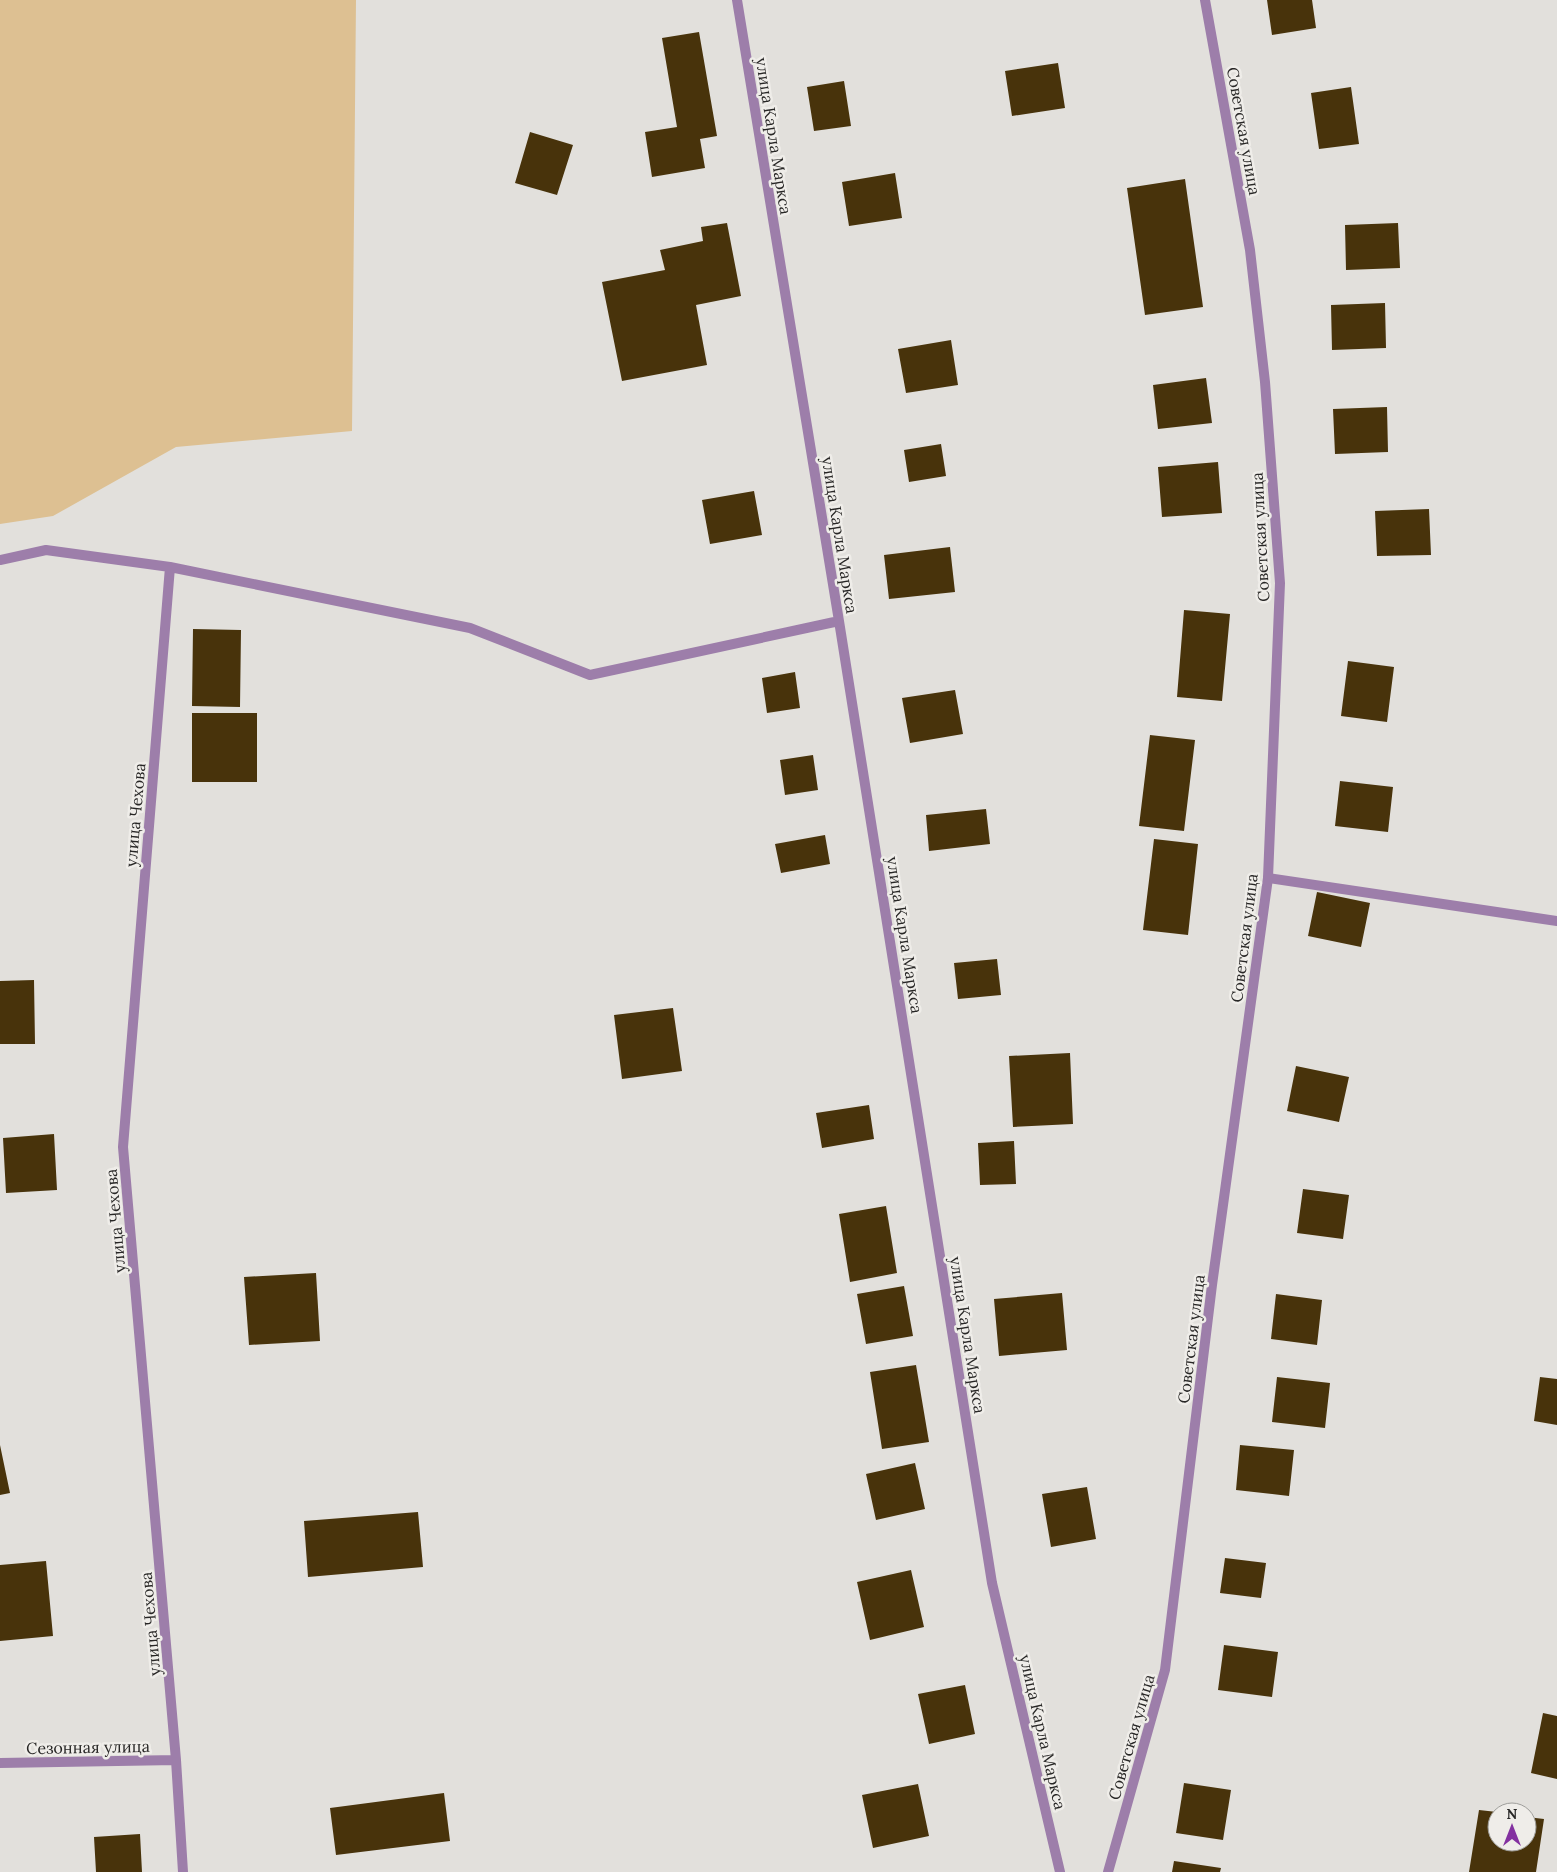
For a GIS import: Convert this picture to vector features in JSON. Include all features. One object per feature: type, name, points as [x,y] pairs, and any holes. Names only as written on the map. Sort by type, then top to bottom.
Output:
[{"type":"street","name":"улица Карла Маркса","points":[[737,0],[839,621],[992,1583],[1060,1872]]},
{"type":"street","name":"Советская улица","points":[[1108,1872],[1165,1670],[1212,1285],[1268,878],[1280,583],[1265,382],[1250,250],[1205,0]]},
{"type":"street","points":[[0,560],[46,550],[170,567],[470,628],[590,675],[839,621]]},
{"type":"street","name":"улица Чехова","points":[[170,567],[124,1147],[176,1760],[183,1872]]},
{"type":"street","points":[[1268,878],[1557,921]]},
{"type":"street","name":"Сезонная улица","points":[[0,1763],[176,1760]]},
{"type":"shaded area","points":[[0,0],[356,0],[352,431],[176,447],[53,516],[0,524]]},
{"type":"building","points":[[1267,0],[1312,0],[1316,28],[1272,35]]},
{"type":"building","points":[[699,32],[717,136],[700,139],[705,168],[652,177],[645,132],[677,127],[662,38]]},
{"type":"building","points":[[1058,63],[1065,108],[1012,116],[1005,71]]},
{"type":"building","points":[[844,81],[851,126],[814,131],[807,87]]},
{"type":"building","points":[[1351,87],[1359,144],[1319,149],[1311,93]]},
{"type":"building","points":[[530,132],[573,145],[557,195],[515,183]]},
{"type":"building","points":[[895,173],[902,218],[849,226],[842,182]]},
{"type":"building","points":[[1185,179],[1203,307],[1145,315],[1127,188]]},
{"type":"building","points":[[727,223],[741,296],[696,305],[707,365],[622,381],[602,282],[665,270],[660,250],[703,241],[701,227]]},
{"type":"building","points":[[1398,223],[1400,268],[1346,270],[1345,225]]},
{"type":"building","points":[[1385,303],[1386,348],[1332,350],[1331,305]]},
{"type":"building","points":[[951,340],[958,385],[906,393],[898,349]]},
{"type":"building","points":[[1206,378],[1212,423],[1158,429],[1153,385]]},
{"type":"building","points":[[1387,407],[1388,452],[1335,454],[1333,409]]},
{"type":"building","points":[[941,444],[946,476],[909,482],[904,450]]},
{"type":"building","points":[[1218,462],[1222,513],[1162,517],[1158,467]]},
{"type":"building","points":[[754,491],[762,535],[710,544],[702,500]]},
{"type":"building","points":[[1429,509],[1431,555],[1377,556],[1375,511]]},
{"type":"building","points":[[950,547],[955,592],[889,599],[884,555]]},
{"type":"building","points":[[1184,610],[1230,614],[1222,701],[1177,697]]},
{"type":"building","points":[[193,629],[241,630],[240,707],[192,706]]},
{"type":"building","points":[[1348,661],[1394,667],[1387,722],[1341,716]]},
{"type":"building","points":[[795,672],[800,708],[767,713],[762,678]]},
{"type":"building","points":[[955,690],[963,734],[910,743],[902,698]]},
{"type":"building","points":[[192,713],[257,713],[257,782],[192,782]]},
{"type":"building","points":[[1150,735],[1195,740],[1184,831],[1139,826]]},
{"type":"building","points":[[813,755],[818,790],[785,795],[780,760]]},
{"type":"building","points":[[1340,781],[1393,787],[1388,832],[1335,826]]},
{"type":"building","points":[[986,809],[990,844],[929,851],[926,815]]},
{"type":"building","points":[[825,835],[830,864],[781,873],[775,844]]},
{"type":"building","points":[[1154,839],[1198,844],[1188,935],[1143,930]]},
{"type":"building","points":[[1317,892],[1370,903],[1361,947],[1308,936]]},
{"type":"building","points":[[997,959],[1001,995],[958,999],[954,963]]},
{"type":"building","points":[[34,980],[35,1044],[0,1044],[0,981]]},
{"type":"building","points":[[673,1008],[682,1071],[622,1079],[614,1015]]},
{"type":"building","points":[[1070,1053],[1073,1124],[1013,1127],[1009,1056]]},
{"type":"building","points":[[1296,1066],[1349,1077],[1339,1122],[1287,1111]]},
{"type":"building","points":[[869,1105],[874,1139],[822,1148],[816,1113]]},
{"type":"building","points":[[54,1134],[57,1190],[6,1193],[3,1138]]},
{"type":"building","points":[[1014,1141],[1016,1184],[980,1185],[978,1143]]},
{"type":"building","points":[[1303,1189],[1349,1195],[1343,1239],[1297,1233]]},
{"type":"building","points":[[886,1206],[897,1273],[850,1282],[839,1214]]},
{"type":"building","points":[[316,1273],[320,1341],[249,1345],[244,1277]]},
{"type":"building","points":[[904,1286],[913,1336],[866,1344],[857,1294]]},
{"type":"building","points":[[1062,1293],[1067,1350],[999,1356],[994,1299]]},
{"type":"building","points":[[1276,1294],[1322,1300],[1317,1345],[1271,1339]]},
{"type":"building","points":[[916,1365],[929,1442],[882,1449],[870,1372]]},
{"type":"building","points":[[1277,1377],[1330,1383],[1325,1428],[1272,1422]]},
{"type":"building","points":[[1540,1377],[1557,1379],[1557,1425],[1534,1421]]},
{"type":"building","points":[[0,1445],[10,1493],[0,1495]]},
{"type":"building","points":[[1240,1445],[1294,1450],[1289,1496],[1236,1490]]},
{"type":"building","points":[[915,1463],[925,1509],[876,1520],[866,1474]]},
{"type":"building","points":[[1087,1487],[1096,1539],[1051,1547],[1042,1494]]},
{"type":"building","points":[[418,1512],[423,1567],[308,1577],[304,1521]]},
{"type":"building","points":[[1225,1558],[1266,1563],[1261,1598],[1220,1593]]},
{"type":"building","points":[[46,1561],[53,1636],[0,1641],[0,1565]]},
{"type":"building","points":[[911,1570],[924,1627],[870,1640],[857,1582]]},
{"type":"building","points":[[1224,1645],[1278,1652],[1272,1697],[1218,1690]]},
{"type":"building","points":[[965,1685],[975,1734],[929,1744],[918,1694]]},
{"type":"building","points":[[1543,1713],[1557,1716],[1557,1779],[1531,1773]]},
{"type":"building","points":[[1184,1783],[1231,1790],[1223,1840],[1176,1833]]},
{"type":"building","points":[[918,1784],[929,1836],[873,1848],[862,1795]]},
{"type":"building","points":[[444,1793],[450,1841],[336,1855],[330,1808]]},
{"type":"building","points":[[1479,1810],[1487,1811],[1487,1852],[1537,1852],[1537,1818],[1544,1819],[1536,1872],[1469,1872]]},
{"type":"building","points":[[140,1834],[142,1872],[96,1872],[94,1837]]},
{"type":"building","points":[[1174,1861],[1221,1868],[1220,1872],[1172,1872]]}]
